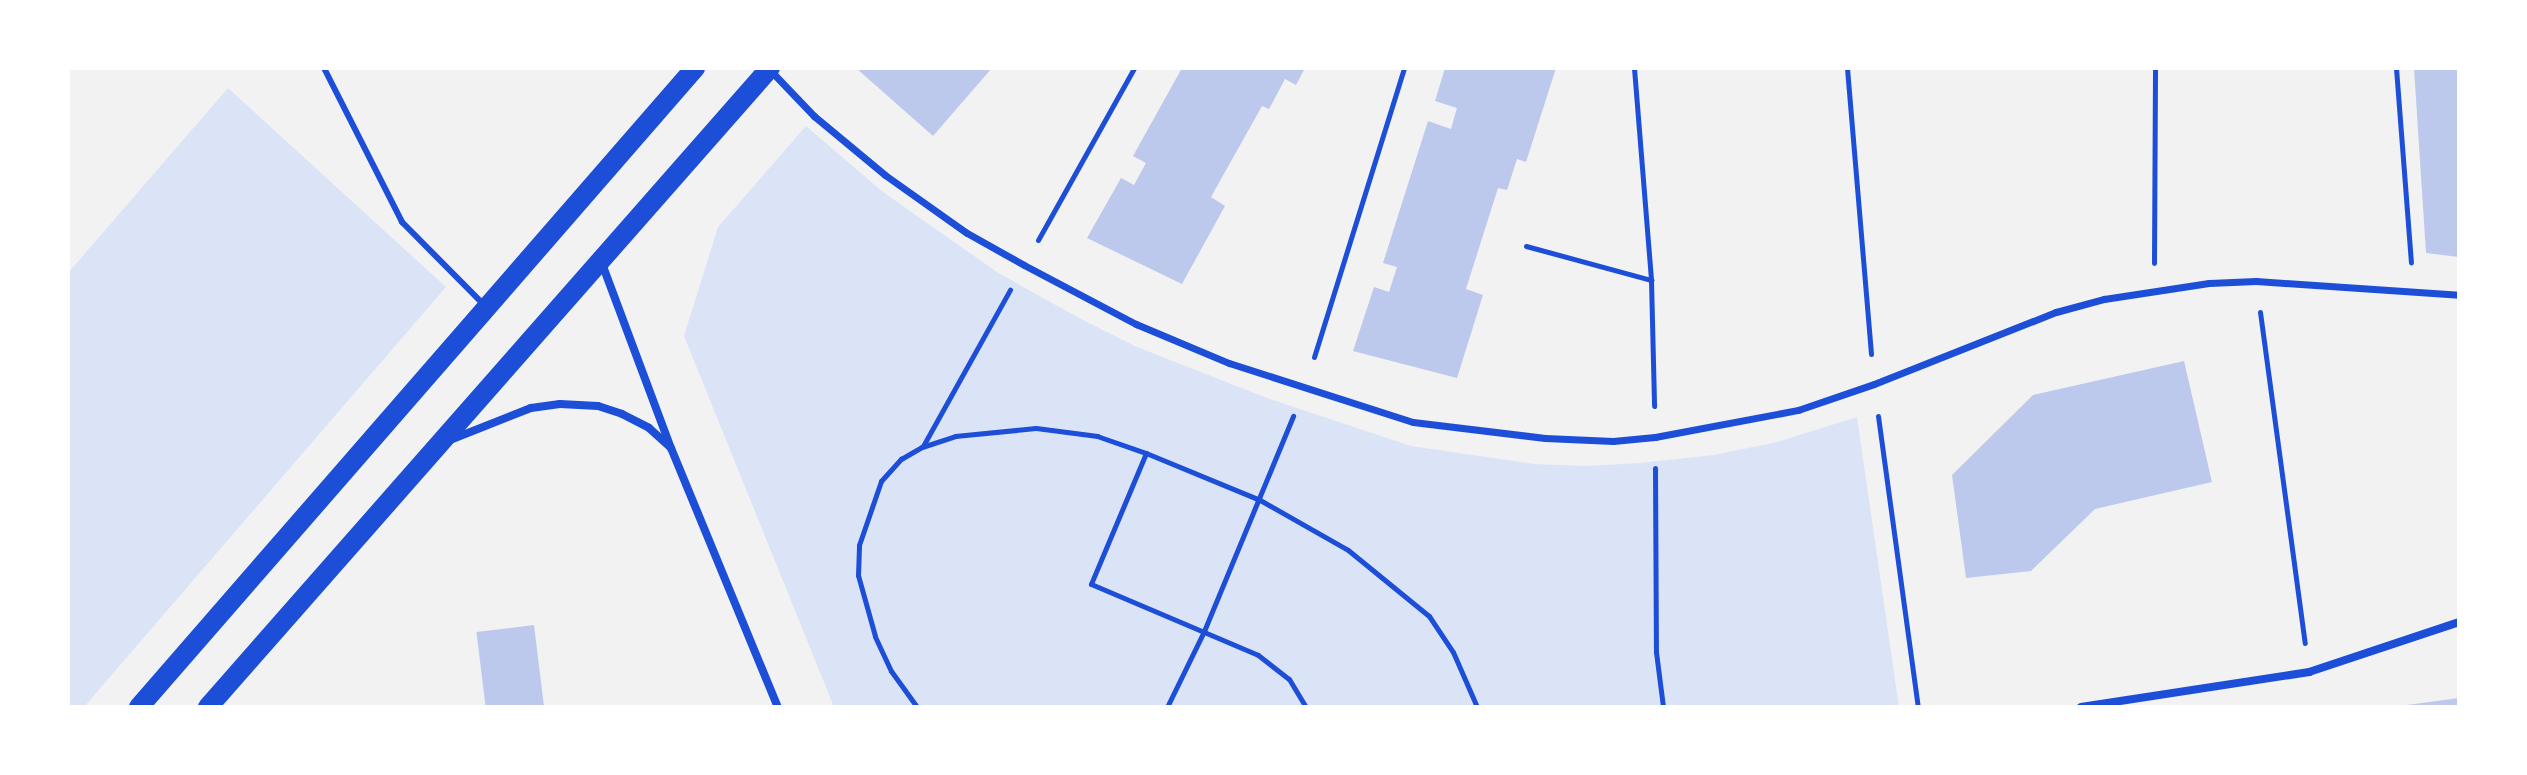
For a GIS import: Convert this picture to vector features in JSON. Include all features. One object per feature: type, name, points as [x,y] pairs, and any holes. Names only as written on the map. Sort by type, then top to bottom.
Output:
[{"type":"main road","points":[[139,707],[695,68]]},
{"type":"main road","points":[[208,707],[434,445],[770,68]]},
{"type":"street","points":[[770,68],[814,116],[885,175],[967,233],[1024,265],[1136,324],[1229,363],[1413,422],[1545,438],[1613,441],[1655,437],[1798,410],[1874,384],[2056,312],[2153,291],[2256,281],[2459,295]]},
{"type":"street","points":[[601,260],[671,448],[778,707]]},
{"type":"street","points":[[434,445],[477,432],[531,408],[560,404],[598,406],[622,414],[649,428],[671,448]]},
{"type":"street","points":[[2081,707],[2309,672],[2459,622]]},
{"type":"lane","points":[[324,68],[402,222],[486,308]]},
{"type":"path","points":[[922,447],[1134,68]]},
{"type":"path","points":[[1167,707],[1204,631],[1304,389],[1404,68]]},
{"type":"path","points":[[1634,68],[1651,280],[1656,652],[1663,707]]},
{"type":"path","points":[[1847,68],[1874,384],[1918,707]]},
{"type":"path","points":[[2153,291],[2155,68]]},
{"type":"path","points":[[2396,68],[2413,293]]},
{"type":"path","points":[[1526,246],[1651,280]]},
{"type":"path","points":[[2256,281],[2309,672]]},
{"type":"path","points":[[917,707],[891,671],[875,636],[858,575],[859,545],[881,481],[901,459],[922,447],[955,436],[1036,428],[1097,436],[1146,453],[1260,500],[1348,550],[1429,616],[1453,652],[1477,707]]},
{"type":"path","points":[[1146,453],[1091,584],[1204,631],[1277,668],[1289,679],[1306,707]]},
{"type":"shaded area","points":[[228,88],[446,287],[84,707],[68,707],[68,273]]},
{"type":"shaded area","points":[[806,126],[883,192],[947,237],[1000,274],[1081,319],[1137,347],[1267,398],[1411,446],[1534,464],[1585,466],[1640,463],[1714,455],[1777,442],[1857,417],[1899,707],[834,707],[684,336],[718,227]]},
{"type":"building","points":[[856,68],[992,68],[933,136]]},
{"type":"building","points":[[1182,68],[1305,68],[1296,85],[1285,79],[1269,109],[1262,106],[1211,197],[1225,206],[1182,284],[1087,238],[1121,178],[1134,185],[1146,163],[1133,156]]},
{"type":"building","points":[[1445,68],[1556,68],[1526,162],[1517,159],[1507,190],[1498,188],[1466,289],[1483,295],[1457,378],[1353,351],[1374,287],[1389,292],[1397,267],[1383,263],[1428,121],[1451,129],[1457,108],[1435,101]]},
{"type":"building","points":[[2414,68],[2459,68],[2459,257],[2426,253]]},
{"type":"building","points":[[2184,361],[2212,482],[2095,509],[2031,571],[1966,578],[1952,475],[2033,395]]},
{"type":"building","points":[[534,625],[544,707],[486,707],[476,632]]},
{"type":"building","points":[[2459,698],[2459,707],[2407,707],[2407,705]]}]
